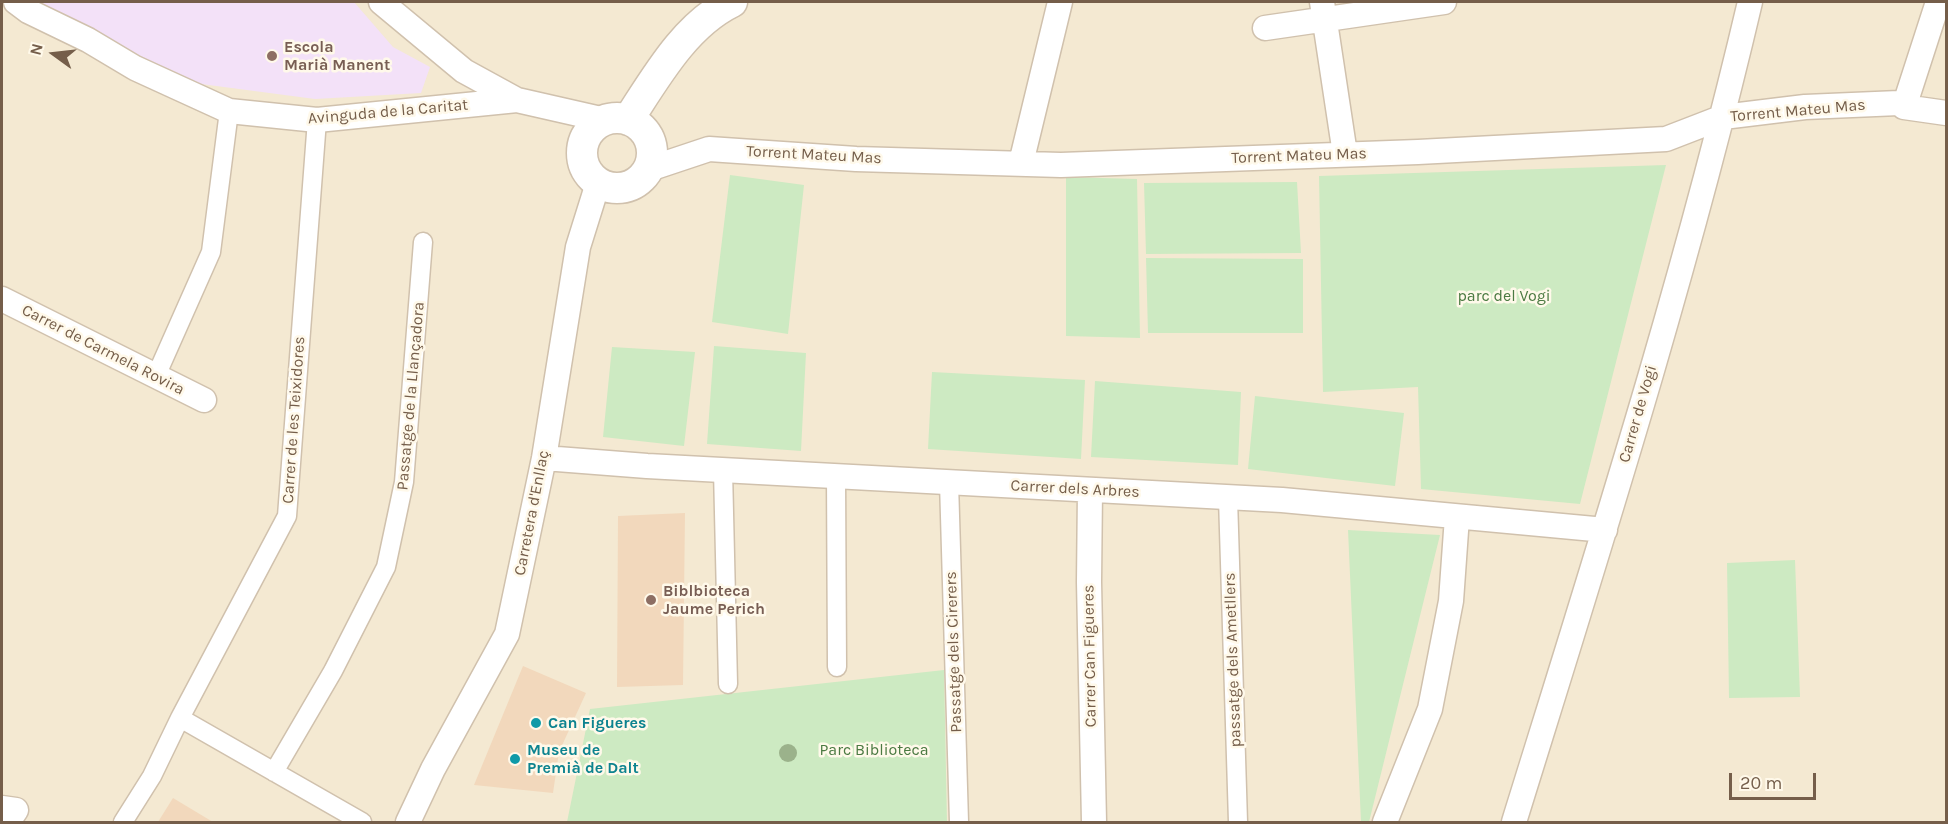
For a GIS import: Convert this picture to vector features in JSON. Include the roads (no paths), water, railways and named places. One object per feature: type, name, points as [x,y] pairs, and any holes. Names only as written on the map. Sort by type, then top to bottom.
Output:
[{"type":"street","name":"Avinguda de la Caritat","points":[[16,2],[28,11],[88,40],[135,68],[229,111],[317,120],[517,100],[616,120]]},
{"type":"street","points":[[381,2],[464,71],[517,100]]},
{"type":"street","points":[[1021,163],[1060,2]]},
{"type":"street","points":[[1265,28],[1324,10],[1444,2]]},
{"type":"street","name":"Carrer de Vogi","points":[[1514,822],[1605,530],[1723,117],[1750,2]]},
{"type":"street","points":[[1904,107],[1938,2]]},
{"type":"street","points":[[616,120],[644,129],[653,157],[649,169],[633,185],[617,189],[598,183],[585,168],[582,150],[590,131],[616,120],[691,33],[727,3]]},
{"type":"street","points":[[1324,10],[1345,154]]},
{"type":"street","name":"Torrent Mateu Mas","points":[[649,169],[710,149],[856,159],[1061,165],[1666,139],[1723,117],[1805,107],[1899,104],[1904,107],[1947,113]]},
{"type":"street","points":[[156,376],[211,252],[229,111]]},
{"type":"street","name":"Carrer de les Teixidores","points":[[123,822],[152,776],[180,718],[287,516],[317,120]]},
{"type":"street","name":"Carretera d'Enllaç","points":[[408,822],[433,770],[507,634],[544,458],[578,247],[598,183]]},
{"type":"street","name":"Passatge de la Llançadora","points":[[274,772],[333,671],[386,567],[404,482],[423,242]]},
{"type":"street","name":"Carrer de Carmela Rovira","points":[[2,299],[204,400]]},
{"type":"street","name":"Carrer dels Arbres","points":[[544,458],[1228,498],[1605,530]]},
{"type":"street","points":[[723,470],[728,684]]},
{"type":"street","points":[[836,476],[837,667]]},
{"type":"street","name":"Passatge dels Cirerers","points":[[949,482],[959,822]]},
{"type":"street","name":"Carrer Can Figueres","points":[[1090,490],[1089,582],[1094,822]]},
{"type":"street","name":"passatge dels Ametllers","points":[[1228,498],[1238,822]]},
{"type":"street","points":[[1385,822],[1430,709],[1451,601],[1457,517]]},
{"type":"street","points":[[180,718],[274,772],[340,817],[362,822]]},
{"type":"place","name":"Escola Marià Manent","points":[[272,56]]},
{"type":"place","name":"Biblbioteca Jaume Perich","points":[[651,600]]},
{"type":"place","name":"Can Figueres","points":[[536,723]]},
{"type":"place","name":"Museu de Premià de Dalt","points":[[515,759]]},
{"type":"park label","name":"parc del Vogi","points":[[1504,296]]},
{"type":"park label","name":"Parc Biblioteca","points":[[874,750]]}]
